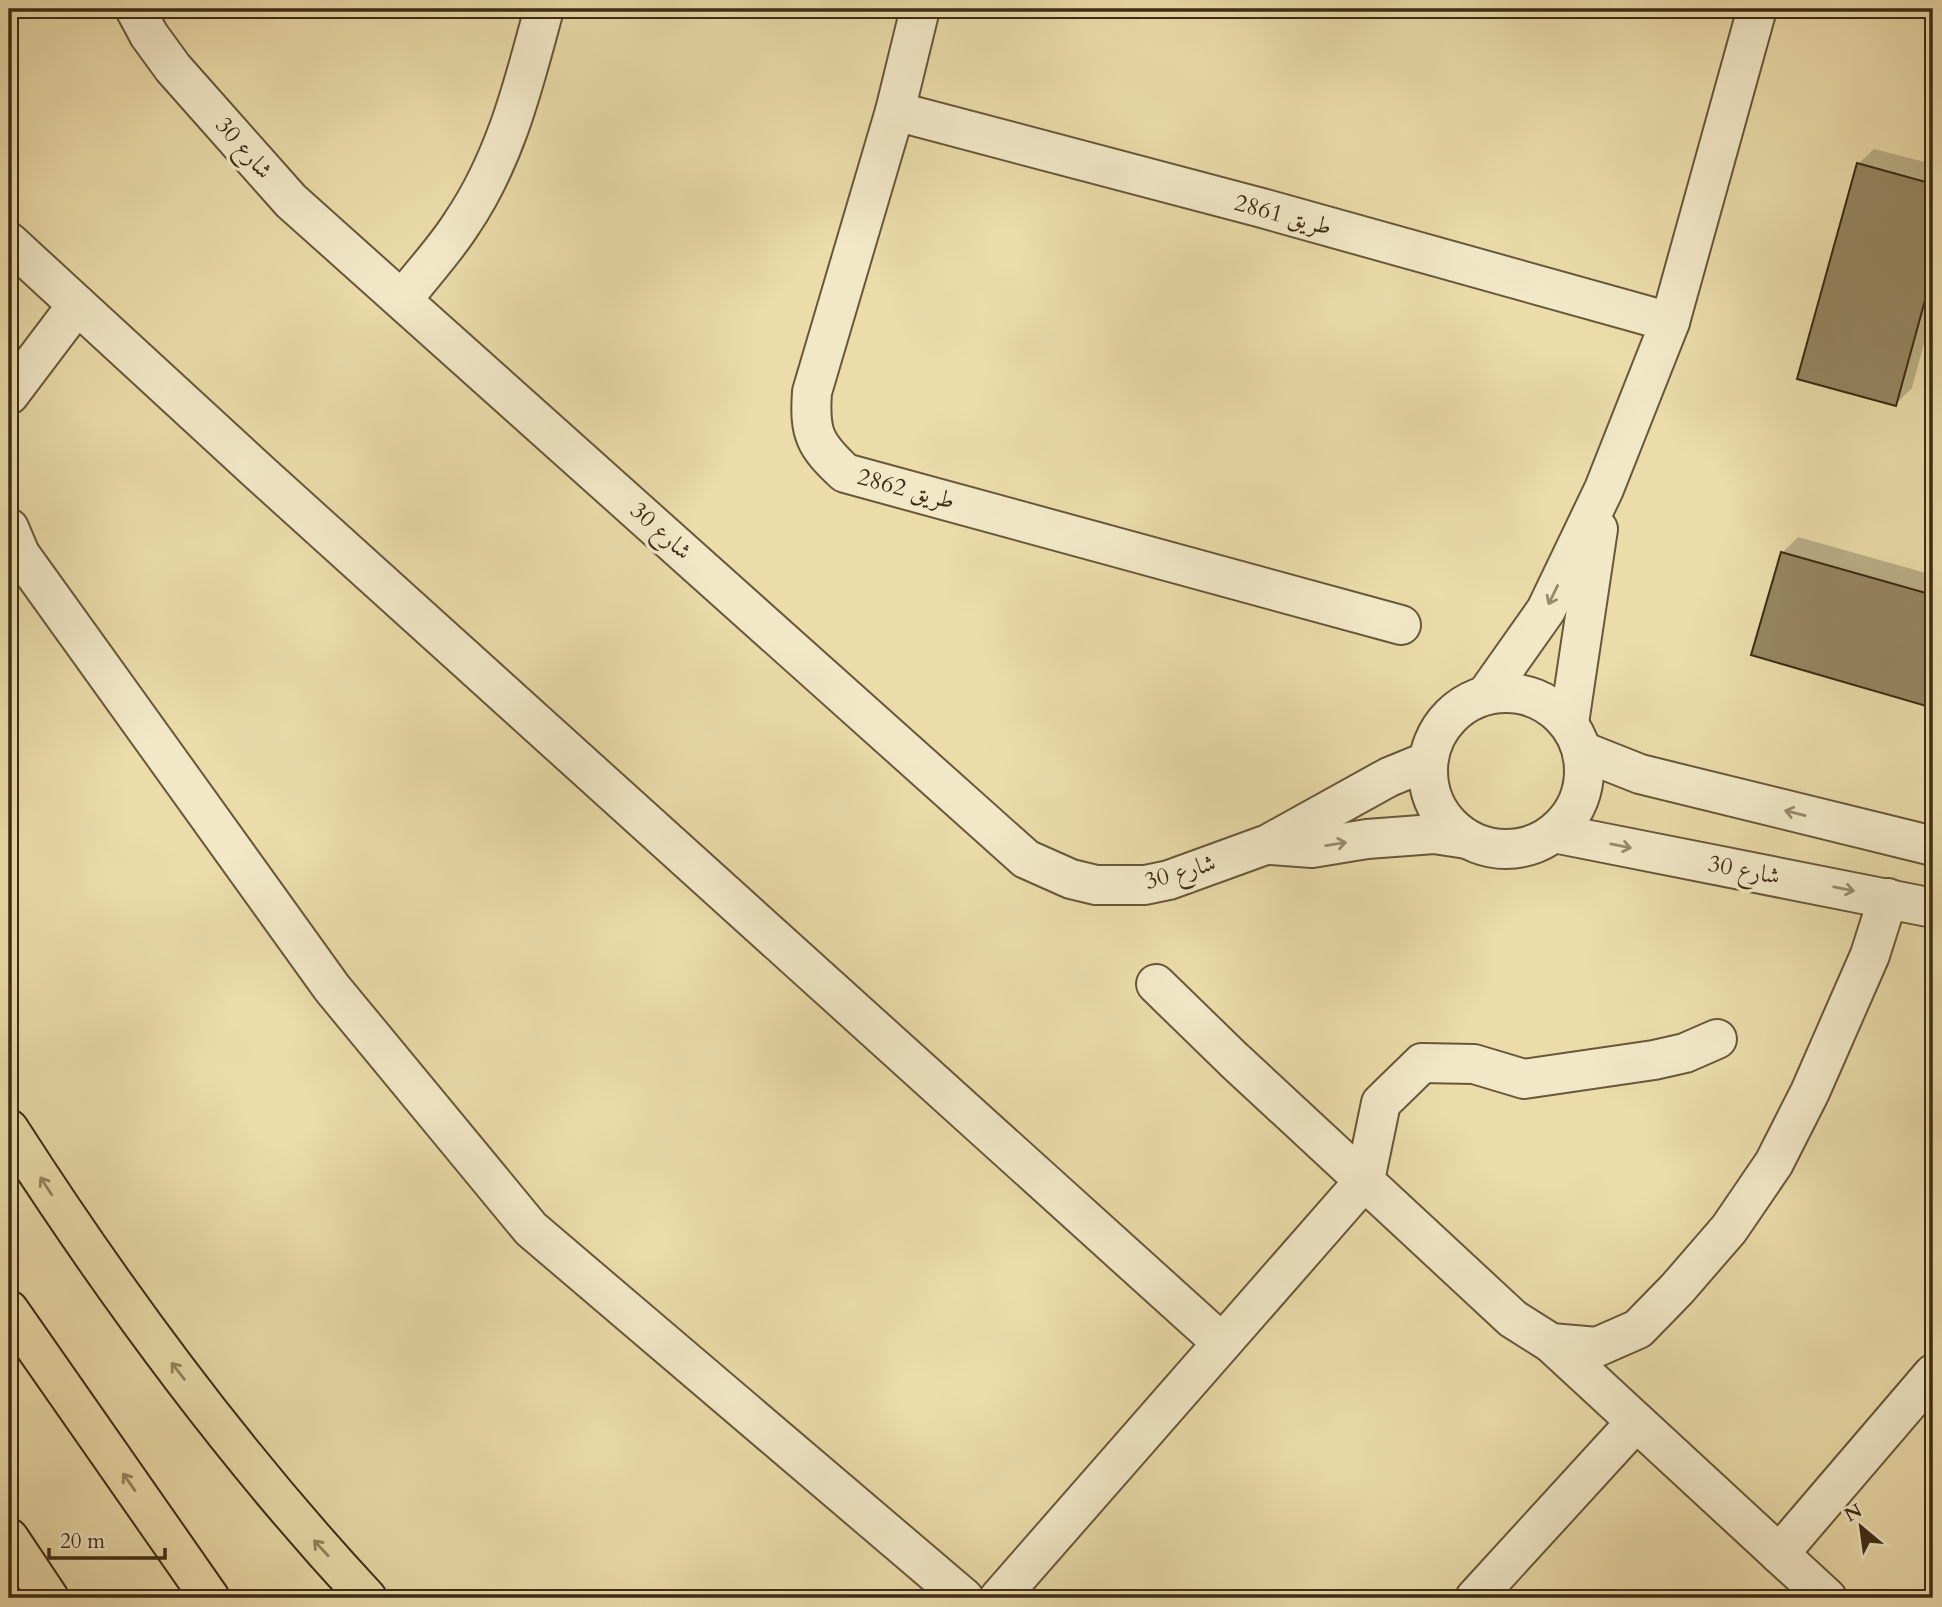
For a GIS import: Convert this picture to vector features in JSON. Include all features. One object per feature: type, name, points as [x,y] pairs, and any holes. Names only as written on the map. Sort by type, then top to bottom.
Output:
[{"type":"highway","points":[[9,1129],[67,1219],[175,1367],[311,1537],[368,1598]]},
{"type":"highway","points":[[9,1310],[210,1598]]},
{"type":"highway","points":[[9,1538],[50,1598]]},
{"type":"street","name":"شارع 30","points":[[135,9],[149,35],[173,68],[291,201],[1026,859],[1071,879],[1096,885],[1145,885],[1170,880],[1268,845],[1389,777],[1428,761]]},
{"type":"street","points":[[402,299],[462,223],[496,163],[520,99],[544,9]]},
{"type":"street","name":"طريق 2862","points":[[920,9],[895,111],[811,392],[810,416],[815,439],[828,458],[845,473],[1401,625]]},
{"type":"street","points":[[1486,695],[1546,610],[1604,489],[1671,322],[1757,9]]},
{"type":"street","name":"طريق 2861","points":[[895,111],[1262,208],[1671,322]]},
{"type":"street","points":[[9,242],[1223,1343]]},
{"type":"street","points":[[9,395],[77,305]]},
{"type":"street","points":[[1575,737],[1604,489]]},
{"type":"street","points":[[9,528],[20,554],[332,988],[531,1228],[964,1598]]},
{"type":"street","name":"شارع 30","points":[[1467,839],[1444,819],[1430,792],[1428,761],[1438,732],[1458,709],[1486,695],[1517,694],[1545,703],[1575,737],[1640,774],[1933,846]]},
{"type":"street","name":"شارع 30","points":[[1268,845],[1312,848],[1367,839],[1434,834],[1467,839],[1495,849],[1526,847],[1553,834],[1574,810],[1584,781],[1575,737]]},
{"type":"street","name":"شارع 30","points":[[1553,834],[1933,908]]},
{"type":"street","points":[[1551,1343],[1597,1347],[1638,1329],[1729,1229],[1774,1163],[1811,1092],[1870,955],[1888,898]]},
{"type":"street","points":[[1156,984],[1513,1319],[1551,1343],[1827,1598]]},
{"type":"street","points":[[999,1598],[1365,1180],[1381,1103],[1422,1063],[1475,1064],[1524,1079],[1654,1060],[1685,1053],[1717,1039]]},
{"type":"street","points":[[1779,1554],[1933,1374]]},
{"type":"street","points":[[1475,1598],[1636,1422]]},
{"type":"building","points":[[1857,163],[1933,184],[1933,271],[1896,406],[1797,379]]},
{"type":"building","points":[[1781,552],[1933,595],[1933,708],[1751,655]]}]
